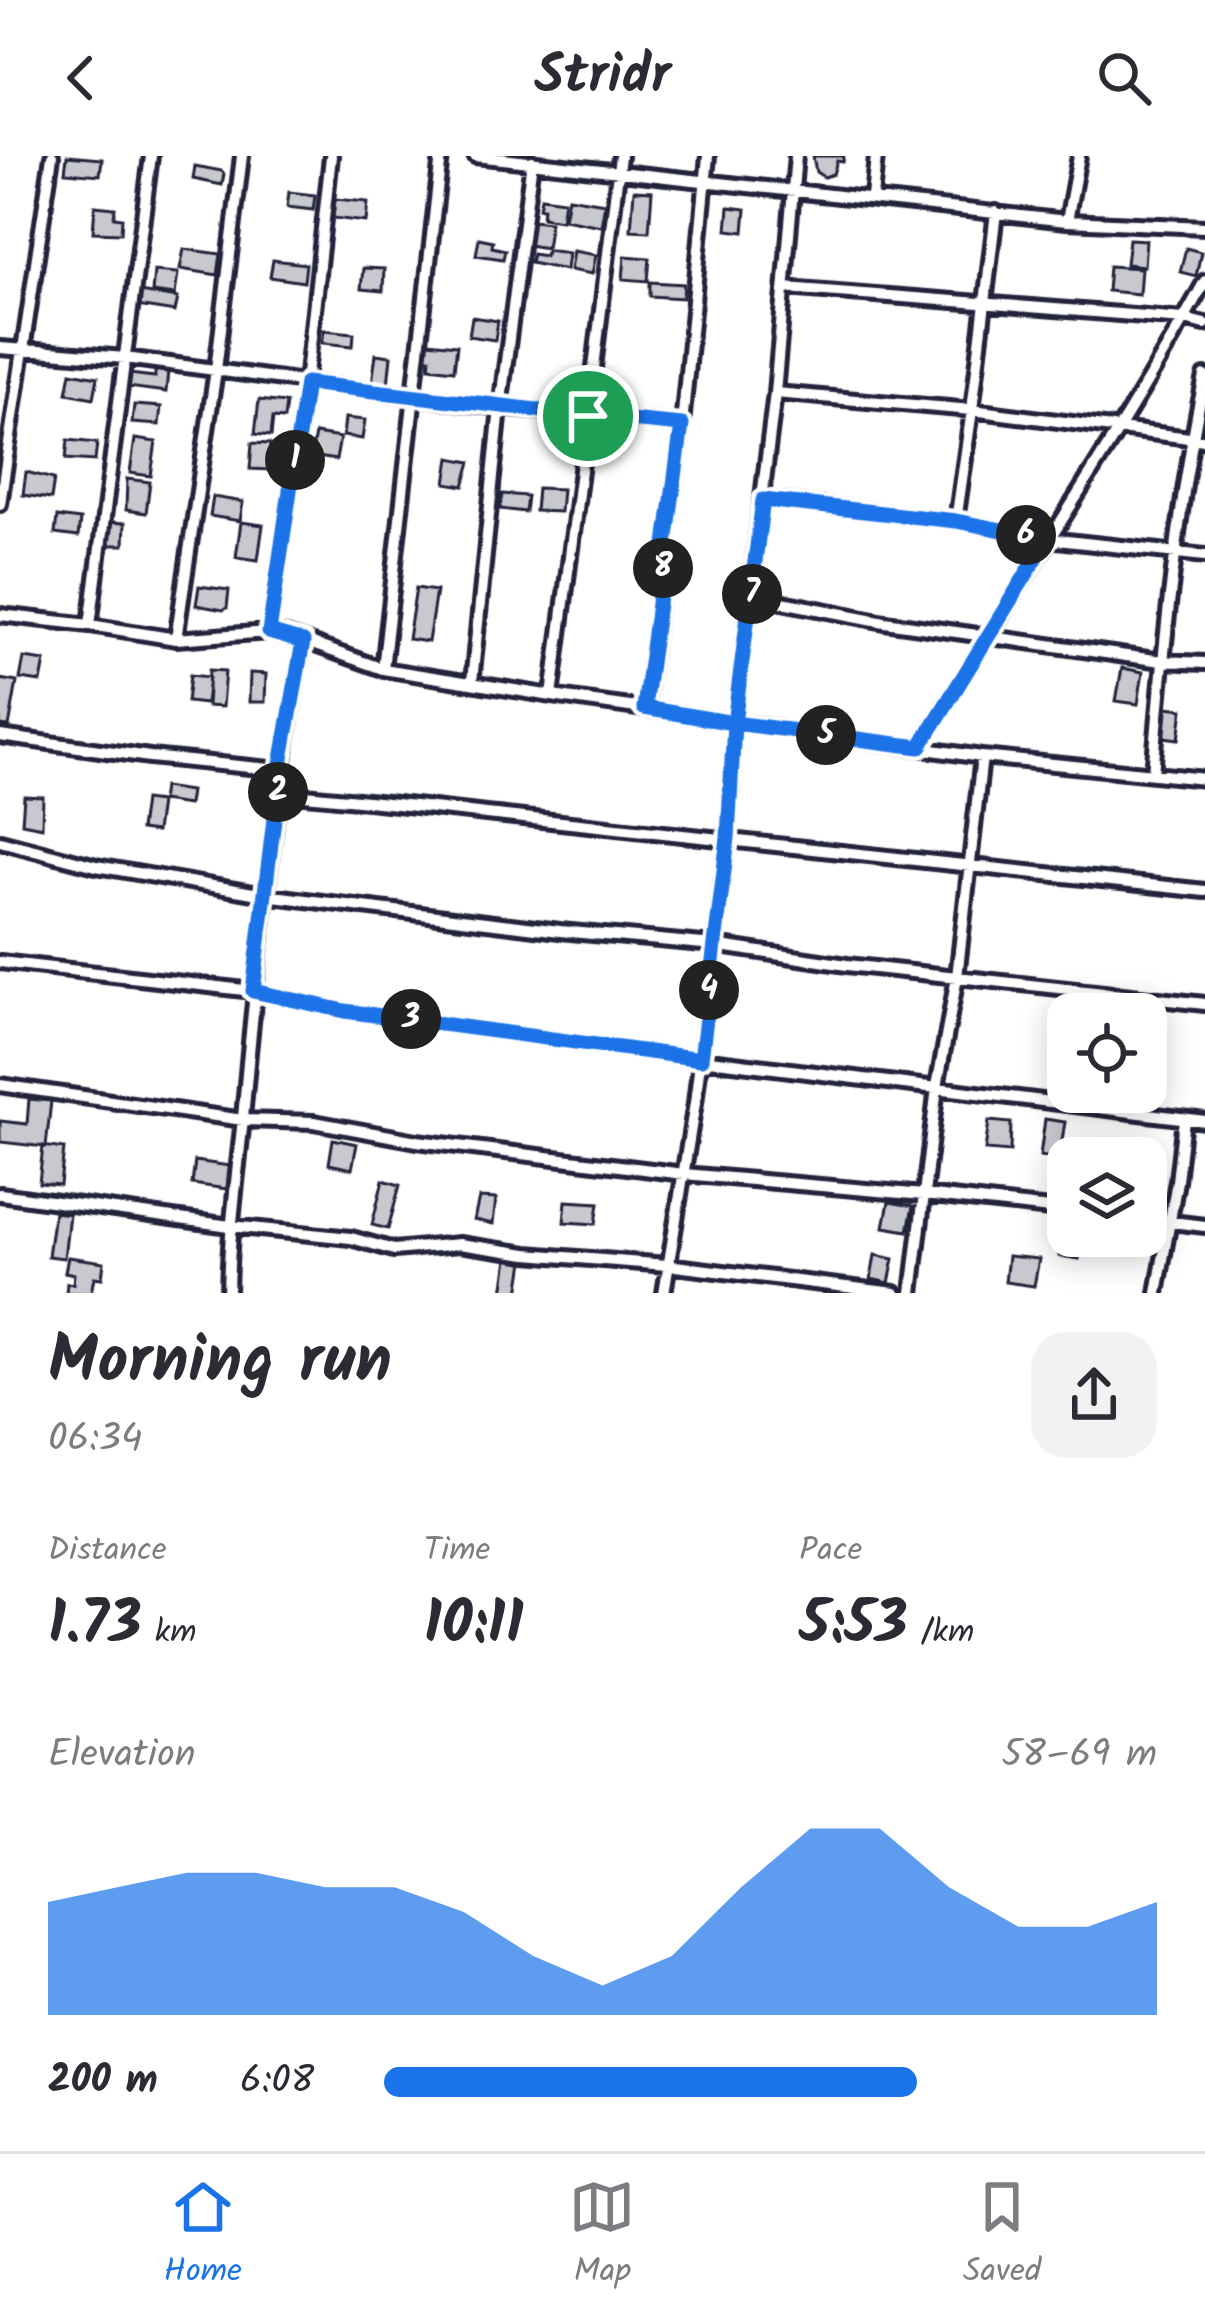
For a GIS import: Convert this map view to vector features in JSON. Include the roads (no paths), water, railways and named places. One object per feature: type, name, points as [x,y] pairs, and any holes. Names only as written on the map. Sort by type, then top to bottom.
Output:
[{"type":"street","points":[[0,504],[52,156]]},
{"type":"street","points":[[90,625],[151,156]]},
{"type":"street","points":[[176,639],[242,156]]},
{"type":"street","points":[[269,632],[306,383],[332,156]]},
{"type":"street","points":[[383,669],[441,156]]},
{"type":"street","points":[[475,156],[1067,221],[1205,227]]},
{"type":"street","points":[[553,696],[620,156]]},
{"type":"street","points":[[644,708],[682,425],[708,156]]},
{"type":"street","points":[[664,1293],[701,1059],[728,838],[734,723],[775,393],[796,156]]},
{"type":"street","points":[[872,198],[876,156]]},
{"type":"street","points":[[1067,221],[1079,156]]},
{"type":"street","points":[[472,682],[532,159]]},
{"type":"street","points":[[956,521],[996,212]]},
{"type":"street","points":[[920,747],[1121,428],[1205,281]]},
{"type":"street","points":[[786,288],[1205,324]]},
{"type":"street","points":[[0,348],[125,358],[500,408],[682,425]]},
{"type":"street","points":[[1154,774],[1162,662],[1205,376]]},
{"type":"street","points":[[775,393],[973,410],[1198,439]]},
{"type":"street","points":[[763,500],[1205,556]]},
{"type":"street","points":[[752,596],[986,637],[1162,662],[1205,663]]},
{"type":"street","points":[[0,615],[176,639],[269,632],[383,669],[553,696],[982,757],[1205,779]]},
{"type":"street","points":[[228,1293],[253,991],[280,770],[303,642]]},
{"type":"street","points":[[0,736],[280,770]]},
{"type":"street","points":[[912,1293],[957,977],[982,757]]},
{"type":"street","points":[[278,793],[1205,891]]},
{"type":"street","points":[[0,841],[96,866],[265,895],[1205,1004]]},
{"type":"street","points":[[0,962],[253,991],[345,1011],[701,1059],[1205,1121]]},
{"type":"street","points":[[0,1085],[242,1120],[314,1122],[417,1141],[684,1174],[1047,1209]]},
{"type":"street","points":[[1157,1293],[1184,1119]]},
{"type":"street","points":[[0,1194],[351,1238],[394,1250],[459,1244],[895,1293]]},
{"type":"street","points":[[1167,1221],[1205,1226]]}]
